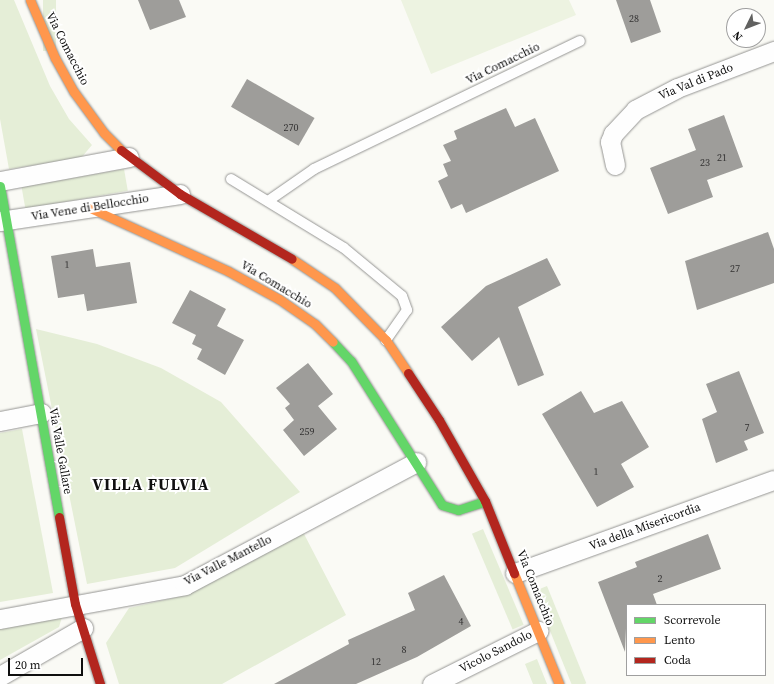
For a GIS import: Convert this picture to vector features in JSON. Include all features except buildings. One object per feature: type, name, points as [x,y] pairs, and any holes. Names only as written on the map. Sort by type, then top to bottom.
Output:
[{"type":"street","name":"Via Comacchio","points":[[30,0],[55,58],[74,92],[104,133],[129,157],[180,194],[315,274],[353,304],[386,340],[442,425],[484,501],[515,573],[559,684]]},
{"type":"street","name":"Via Val di Pado","points":[[615,165],[610,146],[613,134],[635,110],[677,88],[774,51]]},
{"type":"street","points":[[0,181],[129,157]]},
{"type":"street","name":"Via Valle Gallare","points":[[0,186],[3,221],[41,413],[75,604],[100,684]]},
{"type":"street","name":"Via Vene di Bellocchio","points":[[3,221],[180,194]]},
{"type":"street","name":"Via Comacchio","points":[[90,208],[228,271],[279,299],[315,324],[352,361],[442,505],[451,510],[484,501]]},
{"type":"street","points":[[0,421],[41,413]]},
{"type":"street","name":"Via Valle Mantello","points":[[0,619],[185,585],[416,462]]},
{"type":"street","name":"Via della Misericordia","points":[[515,573],[774,480]]},
{"type":"street","points":[[0,676],[83,628]]},
{"type":"street","name":"Vicolo Sandolo","points":[[432,684],[538,631]]},
{"type":"lane","name":"Via Comacchio","points":[[268,201],[314,169],[580,41]]},
{"type":"lane","points":[[231,179],[344,248],[402,296],[407,310],[386,340]]},
{"type":"green space","points":[[0,0],[14,0],[50,86],[69,119],[92,145],[81,158],[9,169],[0,119]]},
{"type":"green space","points":[[43,0],[56,0],[56,51],[43,51]]},
{"type":"green space","points":[[401,0],[569,0],[576,15],[431,74]]},
{"type":"green space","points":[[124,169],[128,191],[25,209],[22,187]]},
{"type":"green space","points":[[36,329],[97,344],[161,368],[221,402],[300,492],[175,568],[87,584]]},
{"type":"green space","points":[[22,429],[53,593],[0,602],[0,433]]},
{"type":"green space","points":[[483,529],[524,625],[513,629],[472,534]]},
{"type":"green space","points":[[303,532],[346,615],[222,684],[119,684],[106,643],[129,608],[186,595]]},
{"type":"green space","points":[[547,586],[586,683],[571,684],[534,591]]},
{"type":"green space","points":[[62,617],[59,627],[0,660],[0,629]]},
{"type":"green space","points":[[537,659],[547,684],[533,684],[525,664]]},
{"type":"traffic: fast","points":[[0,186],[59,517]]},
{"type":"traffic: fast","points":[[333,342],[351,361],[442,505],[458,510],[485,501]]},
{"type":"traffic: slow","points":[[30,0],[55,58],[74,92],[104,133],[121,150]]},
{"type":"traffic: slow","points":[[90,208],[228,271],[279,299],[315,324],[333,342]]},
{"type":"traffic: slow","points":[[292,259],[335,288],[386,340],[408,373]]},
{"type":"traffic: slow","points":[[514,573],[559,684]]},
{"type":"traffic: jam","points":[[121,150],[180,194],[292,259]]},
{"type":"traffic: jam","points":[[408,373],[439,420],[485,501],[514,573]]},
{"type":"traffic: jam","points":[[59,517],[75,604],[100,684]]},
{"type":"district","name":"VILLA FULVIA","points":[[151,484]]}]
